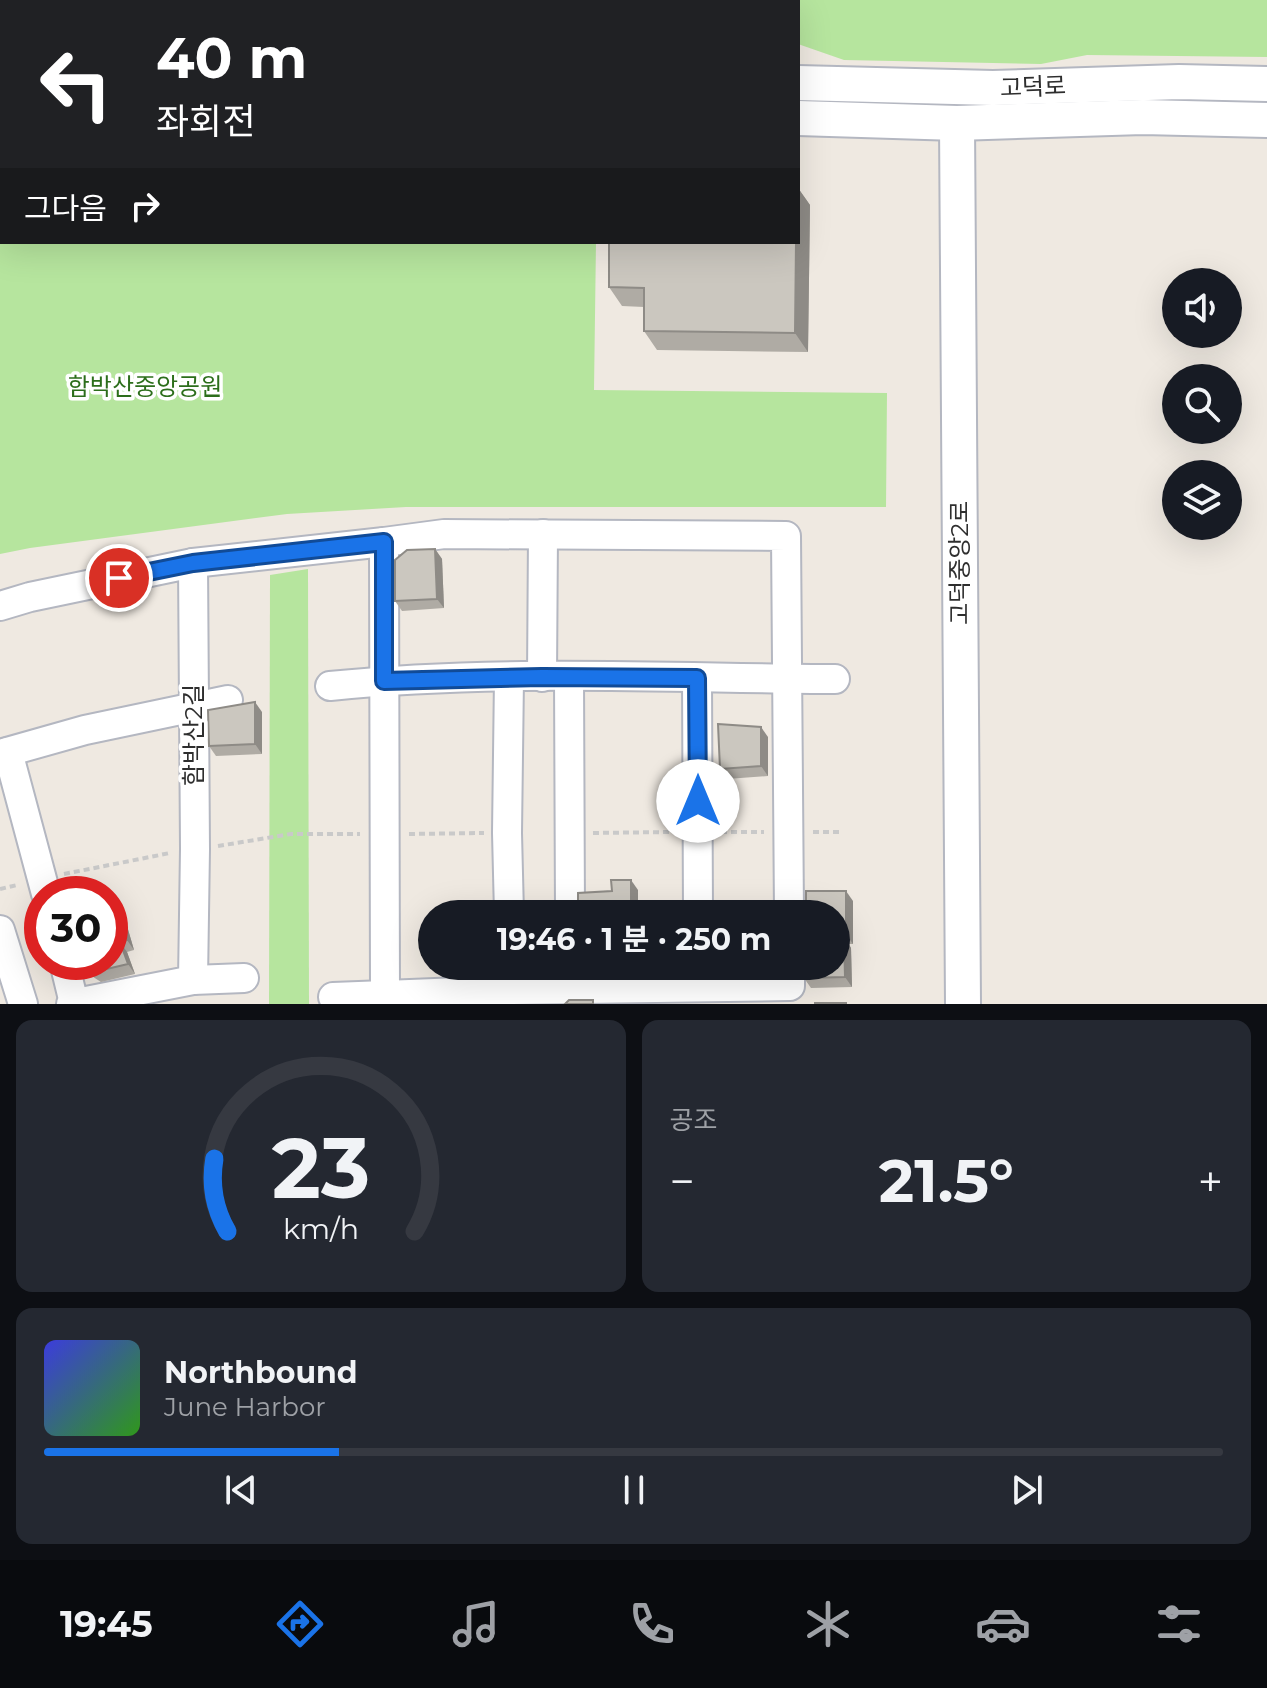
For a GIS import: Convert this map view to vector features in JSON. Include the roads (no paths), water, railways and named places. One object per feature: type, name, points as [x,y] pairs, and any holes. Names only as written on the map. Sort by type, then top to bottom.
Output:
[{"type":"street","name":"고덕로","points":[[800,83],[993,88],[1179,82],[1267,84]]},
{"type":"street","name":"고덕로","points":[[800,118],[957,123],[1143,117],[1267,120]]},
{"type":"street","name":"고덕중앙2로","points":[[957,123],[963,1004]]},
{"type":"street","points":[[0,606],[193,563],[444,534],[786,536],[789,900]]},
{"type":"street","points":[[543,534],[556,677],[569,900]]},
{"type":"street","points":[[384,542],[385,995]]},
{"type":"street","name":"함박산2길","points":[[193,563],[193,980]]},
{"type":"street","points":[[330,686],[384,681],[556,677],[835,679]]},
{"type":"street","points":[[509,678],[509,900]]},
{"type":"street","points":[[697,678],[698,900]]},
{"type":"street","points":[[41,876],[4,753],[85,730],[228,700]]},
{"type":"street","points":[[0,930],[23,1004]]},
{"type":"street","points":[[68,980],[73,1004],[193,980],[244,978]]},
{"type":"street","points":[[333,997],[385,995],[496,980]]},
{"type":"street","points":[[514,980],[541,997],[566,980]]},
{"type":"street","points":[[729,980],[790,986],[790,980]]},
{"type":"park label","name":"함박산중앙공원","points":[[145,387]]}]
